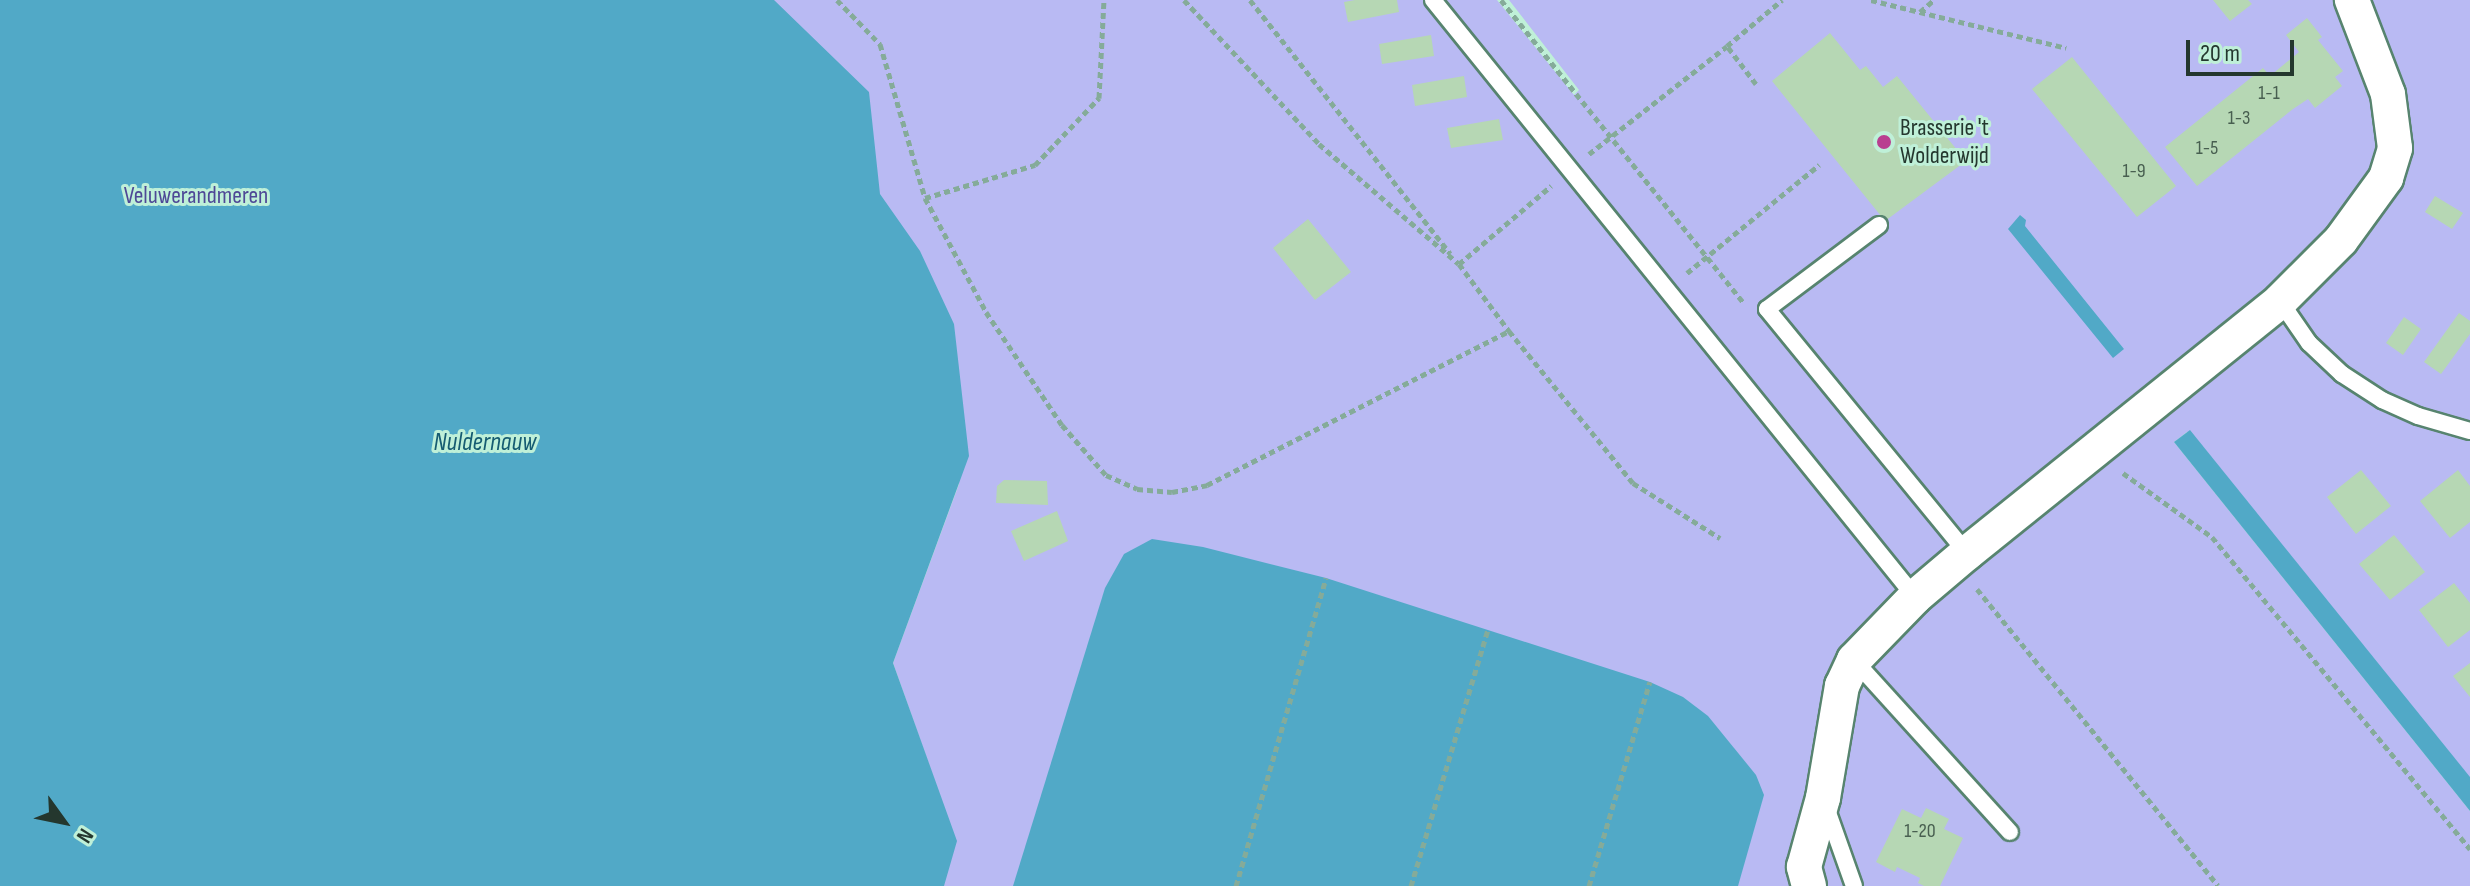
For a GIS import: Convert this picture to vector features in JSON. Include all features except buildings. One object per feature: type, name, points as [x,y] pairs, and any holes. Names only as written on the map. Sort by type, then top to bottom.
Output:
[{"type":"street","points":[[1809,886],[1804,867],[1823,798],[1842,686],[1854,660],[1915,597],[1961,558],[2280,301],[2341,240],[2386,178],[2395,148],[2388,94],[2352,0]]},
{"type":"lane","points":[[1433,0],[1915,597]]},
{"type":"lane","points":[[1879,225],[1767,309],[1961,558]]},
{"type":"lane","points":[[2280,301],[2309,343],[2342,374],[2382,400],[2418,416],[2470,431]]},
{"type":"lane","points":[[1854,660],[2010,832]]},
{"type":"lane","points":[[1823,798],[1854,886]]},
{"type":"path","points":[[837,0],[880,44],[925,198],[986,312],[1062,425],[1106,475],[1137,489],[1172,492],[1207,485],[1509,331]]},
{"type":"path","points":[[925,198],[1035,165],[1099,98],[1104,0]]},
{"type":"path","points":[[1184,0],[1319,144],[1459,264]]},
{"type":"path","points":[[1250,0],[1509,331],[1633,483],[1720,538]]},
{"type":"path","points":[[1501,0],[1610,137]]},
{"type":"path","points":[[1459,264],[1570,169],[1782,0]]},
{"type":"path","points":[[1871,0],[2066,48]]},
{"type":"path","points":[[1920,12],[1934,0]]},
{"type":"path","points":[[1727,46],[1756,84]]},
{"type":"path","points":[[1698,264],[1819,165]]},
{"type":"path","points":[[2093,451],[2212,537],[2470,849]]},
{"type":"path","points":[[1961,558],[2218,886]]},
{"type":"path","points":[[1236,886],[1326,578]]},
{"type":"path","points":[[1411,886],[1488,630]]},
{"type":"path","points":[[1589,886],[1650,682]]},
{"type":"shaded area","points":[[765,0],[1497,0],[1574,95],[1579,90],[1509,0],[2470,0],[2470,781],[2187,432],[2174,442],[2470,811],[2470,886],[916,886],[943,804],[893,663],[959,484]]},
{"type":"water","name":"Nuldernauw","points":[[0,0],[774,0],[869,92],[880,194],[920,251],[954,324],[969,456],[893,663],[957,841],[944,886],[0,886]]},
{"type":"water","points":[[2020,215],[2026,220],[2025,226],[2124,349],[2113,358],[2008,229]]},
{"type":"water","points":[[2190,430],[2470,777],[2470,811],[2174,442]]},
{"type":"water","points":[[1152,539],[1203,547],[1326,578],[1650,682],[1683,697],[1708,716],[1756,775],[1764,795],[1738,886],[1013,886],[1105,588],[1124,554]]},
{"type":"place","name":"Brasserie 't Wolderwijd","points":[[1884,142]]},
{"type":"park label","name":"Veluwerandmeren","points":[[196,196]]}]
